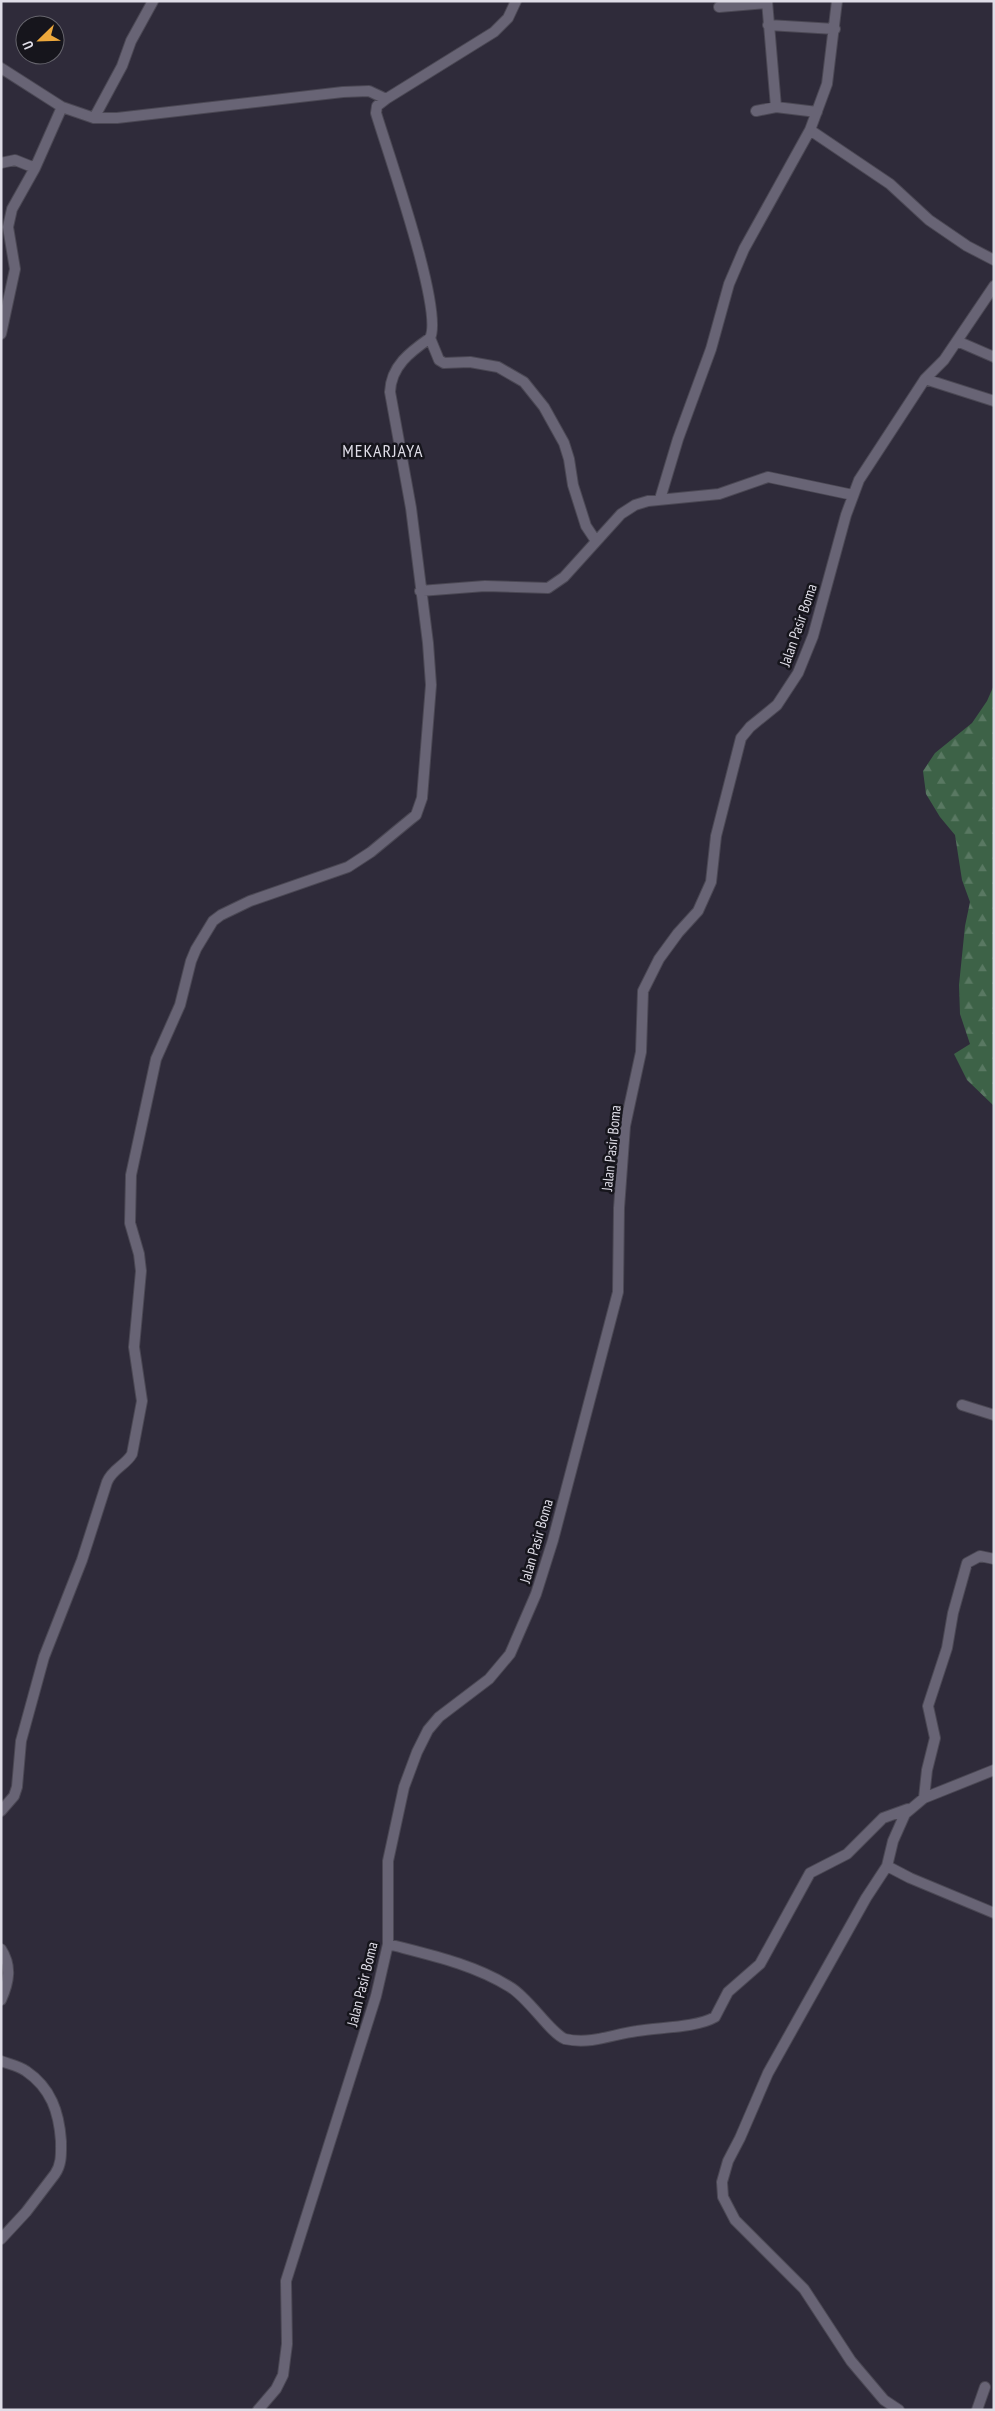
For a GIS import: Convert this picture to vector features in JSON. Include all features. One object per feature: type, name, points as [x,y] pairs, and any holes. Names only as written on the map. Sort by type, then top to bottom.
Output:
[{"type":"street","points":[[94,118],[154,1]]},
{"type":"street","points":[[1,1811],[14,1796],[17,1787],[21,1741],[44,1657],[82,1560],[107,1482],[111,1473],[128,1460],[132,1454],[142,1401],[134,1346],[142,1271],[130,1223],[130,1188],[156,1059],[180,1005],[196,949],[213,921],[245,903],[348,867],[371,852],[416,814],[425,786],[430,685],[428,643],[420,592],[411,508],[390,392],[392,377],[404,359],[430,338],[433,333],[432,319],[418,248],[376,112],[377,106],[386,98],[494,32],[508,18],[516,1]]},
{"type":"street","points":[[660,499],[678,439],[711,350],[736,266],[810,130],[827,84],[837,1]]},
{"type":"street","points":[[719,7],[767,2],[776,107]]},
{"type":"street","points":[[768,25],[835,29]]},
{"type":"street","points":[[1,68],[62,107],[94,118],[117,118],[343,92],[369,91],[386,98]]},
{"type":"street","points":[[1,334],[15,269],[8,227],[12,209],[35,168],[62,107]]},
{"type":"street","points":[[756,111],[776,107],[817,112]]},
{"type":"street","points":[[810,130],[890,184],[929,220],[967,246],[994,260]]},
{"type":"street","points":[[1,163],[15,160],[35,168]]},
{"type":"street","name":"Jalan Pasir Boma","points":[[258,2410],[276,2389],[283,2375],[287,2344],[286,2281],[376,1996],[388,1944],[388,1861],[404,1786],[428,1730],[439,1717],[489,1679],[510,1654],[536,1594],[553,1540],[612,1322],[618,1292],[620,1208],[625,1126],[640,1052],[643,991],[659,959],[678,933],[698,911],[711,882],[716,836],[741,738],[777,705],[798,673],[816,626],[858,480],[926,379],[944,360],[994,286]]},
{"type":"street","points":[[430,338],[439,360],[444,364],[470,362],[498,367],[524,382],[533,393],[544,407],[564,442],[573,485],[586,526],[596,541]]},
{"type":"street","points":[[957,342],[994,357]]},
{"type":"street","points":[[926,379],[994,401]]},
{"type":"street","points":[[420,592],[485,586],[548,588],[564,577],[628,509],[660,499],[719,494],[768,477],[853,495]]},
{"type":"street","points":[[962,1405],[994,1415]]},
{"type":"street","points":[[924,1798],[927,1770],[935,1738],[928,1706],[947,1648],[953,1613],[967,1563],[980,1556],[994,1560]]},
{"type":"street","points":[[388,1944],[455,1962],[511,1987],[535,2008],[553,2030],[564,2038],[578,2041],[593,2040],[637,2030],[705,2022],[715,2018],[728,1992],[760,1964],[810,1874],[847,1854],[883,1818],[908,1809],[924,1798],[994,1770]]},
{"type":"street","points":[[899,2410],[884,2400],[851,2360],[804,2289],[735,2220],[723,2197],[722,2182],[728,2161],[768,2073],[866,1898],[888,1866],[893,1841],[901,1819],[908,1809]]},
{"type":"street","points":[[888,1866],[910,1878],[994,1913]]},
{"type":"street","points":[[1,1949],[9,1969],[7,1987],[1,2000]]},
{"type":"street","points":[[1,2061],[27,2072],[49,2095],[58,2117],[61,2154],[59,2169],[56,2174],[26,2212],[1,2238]]},
{"type":"street","points":[[977,2410],[985,2387]]},
{"type":"green space","points":[[994,685],[994,1106],[967,1080],[954,1054],[970,1044],[960,1014],[959,985],[965,926],[970,902],[962,880],[955,835],[940,817],[926,794],[923,771],[935,753],[972,723],[987,701]]},
{"type":"district","name":"MEKARJAYA","points":[[383,450]]}]
